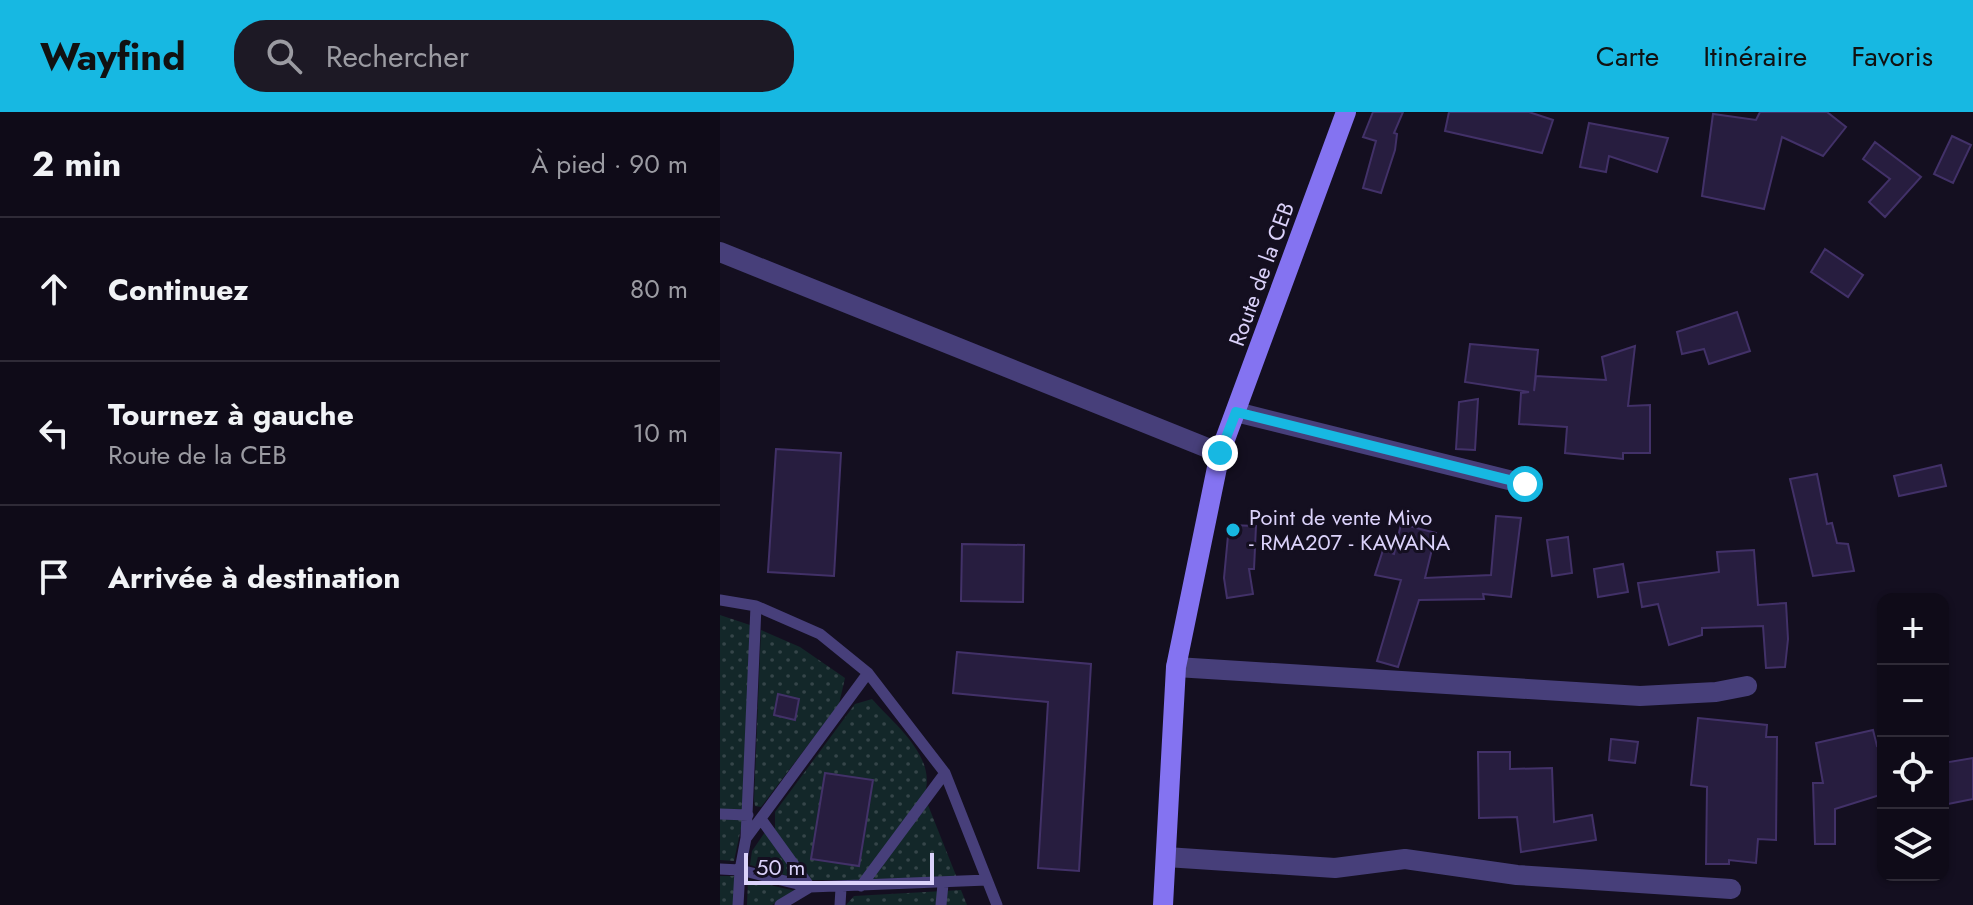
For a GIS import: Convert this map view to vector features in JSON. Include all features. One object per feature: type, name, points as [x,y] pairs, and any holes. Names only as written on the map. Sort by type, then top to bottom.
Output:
[{"type":"main road","name":"Route de la CEB","points":[[1163,905],[1176,667],[1220,453],[1346,112]]},
{"type":"street","points":[[720,252],[1220,453]]},
{"type":"street","points":[[1236,412],[1525,484]]},
{"type":"street","points":[[1176,667],[1640,696],[1716,692],[1747,686]]},
{"type":"street","points":[[1166,857],[1335,868],[1405,859],[1517,875],[1731,889]]},
{"type":"lane","points":[[720,600],[756,606],[820,634],[868,673],[945,773],[997,905]]},
{"type":"lane","points":[[738,905],[748,815],[756,606]]},
{"type":"lane","points":[[746,838],[868,673]]},
{"type":"lane","points":[[861,886],[945,773]]},
{"type":"lane","points":[[720,814],[748,815]]},
{"type":"lane","points":[[761,819],[810,887]]},
{"type":"lane","points":[[720,869],[740,870],[810,887],[987,880]]},
{"type":"lane","points":[[941,905],[943,884]]},
{"type":"lane","points":[[780,905],[810,887]]},
{"type":"lane","points":[[840,905],[841,888]]},
{"type":"green space","points":[[720,615],[750,625],[744,810],[720,809]]},
{"type":"green space","points":[[761,630],[800,647],[845,678],[839,704],[761,807],[755,806],[754,800]]},
{"type":"green space","points":[[872,699],[902,730],[919,754],[927,779],[925,793],[860,880],[811,880],[775,831],[775,812],[855,704]]},
{"type":"green space","points":[[928,805],[957,878],[871,879]]},
{"type":"green space","points":[[720,819],[743,819],[734,861],[720,860]]},
{"type":"green space","points":[[765,832],[799,879],[750,865],[752,851]]},
{"type":"green space","points":[[720,876],[736,876],[735,905],[720,905]]},
{"type":"green space","points":[[748,880],[796,891],[772,905],[747,905]]},
{"type":"green space","points":[[961,890],[967,905],[846,905],[854,896]]},
{"type":"building","points":[[1373,112],[1403,112],[1394,133],[1397,134],[1395,150],[1381,193],[1363,188],[1376,141],[1363,137]]},
{"type":"building","points":[[1449,112],[1529,112],[1553,120],[1542,153],[1445,131]]},
{"type":"building","points":[[1760,112],[1827,112],[1846,127],[1823,156],[1782,137],[1764,209],[1702,196],[1713,114],[1756,120]]},
{"type":"building","points":[[1589,123],[1668,138],[1657,172],[1609,156],[1606,172],[1580,167]]},
{"type":"building","points":[[1952,136],[1971,145],[1953,183],[1934,174]]},
{"type":"building","points":[[1875,142],[1921,177],[1885,217],[1869,202],[1890,179],[1863,159]]},
{"type":"building","points":[[1825,249],[1863,275],[1848,297],[1811,272]]},
{"type":"building","points":[[1737,312],[1750,351],[1709,364],[1704,349],[1682,354],[1677,332]]},
{"type":"building","points":[[1470,344],[1538,350],[1534,391],[1536,376],[1606,380],[1602,357],[1635,346],[1628,406],[1650,405],[1650,453],[1623,453],[1623,459],[1565,453],[1567,427],[1519,424],[1521,393],[1529,392],[1465,382]]},
{"type":"building","points":[[1478,399],[1475,450],[1456,449],[1459,402]]},
{"type":"building","points":[[776,449],[841,453],[834,576],[768,572]]},
{"type":"building","points":[[1941,465],[1946,486],[1899,496],[1894,476]]},
{"type":"building","points":[[1817,474],[1827,524],[1832,523],[1837,543],[1848,544],[1854,571],[1813,576],[1790,479]]},
{"type":"building","points":[[1496,516],[1521,518],[1511,597],[1483,594],[1484,599],[1419,600],[1398,667],[1377,661],[1401,580],[1375,575],[1383,550],[1394,554],[1401,524],[1436,533],[1425,578],[1491,575]]},
{"type":"building","points":[[1229,525],[1256,526],[1254,569],[1249,569],[1253,594],[1227,598],[1224,578]]},
{"type":"building","points":[[1568,537],[1572,573],[1552,576],[1547,540]]},
{"type":"building","points":[[962,544],[1024,545],[1023,602],[961,601]]},
{"type":"building","points":[[1754,550],[1758,605],[1786,603],[1788,639],[1785,667],[1766,668],[1763,626],[1702,628],[1702,635],[1669,645],[1658,604],[1642,607],[1638,583],[1719,572],[1717,552]]},
{"type":"building","points":[[1623,564],[1628,592],[1598,597],[1594,569]]},
{"type":"building","points":[[957,652],[1091,664],[1079,871],[1038,868],[1048,702],[953,693]]},
{"type":"building","points":[[778,694],[799,699],[795,720],[774,715]]},
{"type":"building","points":[[1698,718],[1767,725],[1766,737],[1777,737],[1776,840],[1758,839],[1756,863],[1729,860],[1729,864],[1706,864],[1707,787],[1691,785]]},
{"type":"building","points":[[1873,730],[1877,746],[1877,796],[1835,809],[1835,844],[1815,844],[1813,783],[1823,783],[1816,743]]},
{"type":"building","points":[[1611,739],[1638,742],[1635,763],[1609,760]]},
{"type":"building","points":[[1478,752],[1510,752],[1510,769],[1552,768],[1554,822],[1592,815],[1596,840],[1521,852],[1517,817],[1479,818]]},
{"type":"building","points":[[1973,758],[1973,799],[1949,804],[1949,762]]},
{"type":"building","points":[[825,773],[873,780],[859,866],[811,859]]},
{"type":"place","name":"Point de vente Mivo - RMA207 - KAWANA","points":[[1233,530]]},
{"type":"route","points":[[1220,453],[1236,412],[1480,476],[1525,484]]}]
